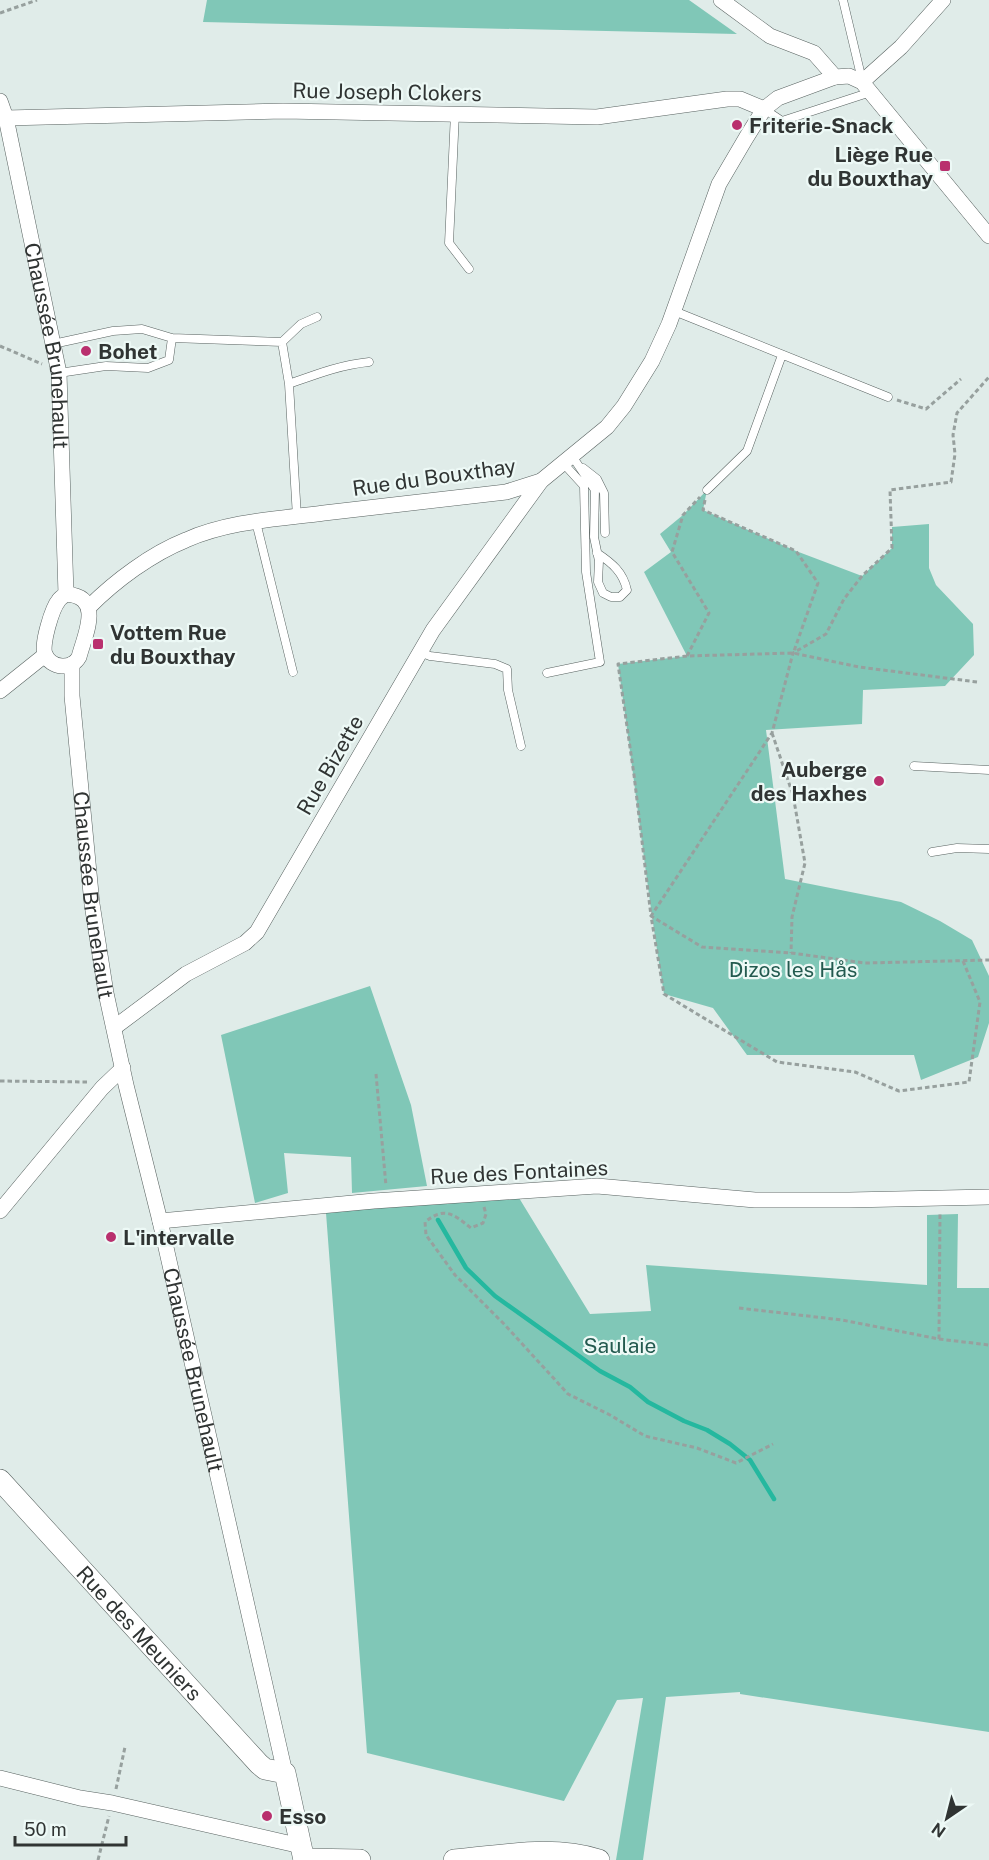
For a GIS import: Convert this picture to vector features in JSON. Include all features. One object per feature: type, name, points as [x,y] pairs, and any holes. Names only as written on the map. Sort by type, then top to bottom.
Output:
[{"type":"street","points":[[721,0],[770,36],[814,53],[835,77],[849,76],[866,87],[989,236]]},
{"type":"street","points":[[866,87],[943,0]]},
{"type":"street","name":"Rue du Bouxthay","points":[[89,607],[108,589],[159,554],[185,540],[213,530],[256,522],[506,492],[541,481],[570,460],[607,427],[624,406],[652,361],[674,311],[719,184],[764,109],[778,98],[835,77]]},
{"type":"street","name":"Rue Joseph Clokers","points":[[6,118],[283,111],[597,117],[727,99],[740,99],[764,109]]},
{"type":"street","name":"Chaussée Brunehault","points":[[0,101],[6,118],[58,371],[66,594]]},
{"type":"street","name":"Rue Bizette","points":[[115,1027],[186,974],[245,944],[257,932],[433,630],[541,481]]},
{"type":"street","points":[[72,664],[56,665],[45,654],[44,645],[53,610],[59,599],[66,594],[75,595],[84,600],[89,607]]},
{"type":"street","name":"Chaussée Brunehault","points":[[89,607],[90,617],[79,657],[72,664],[72,696],[92,904],[106,993],[160,1221],[303,1855]]},
{"type":"street","points":[[0,691],[45,654]]},
{"type":"street","points":[[0,1211],[102,1088],[123,1068]]},
{"type":"street","name":"Rue des Fontaines","points":[[160,1221],[387,1200],[597,1186],[755,1200],[989,1197]]},
{"type":"street","name":"Rue des Meuniers","points":[[0,1480],[259,1764],[265,1768],[285,1773]]},
{"type":"street","points":[[0,1778],[80,1798],[112,1803],[303,1855],[360,1860]]},
{"type":"street","points":[[453,1860],[549,1851],[579,1854],[599,1860]]},
{"type":"lane","points":[[764,109],[782,121],[866,87],[843,0]]},
{"type":"lane","points":[[455,113],[449,243],[469,269]]},
{"type":"lane","points":[[674,311],[888,397]]},
{"type":"lane","points":[[53,344],[112,331],[142,329],[172,338],[282,342],[301,324],[317,317]]},
{"type":"lane","points":[[58,371],[106,366],[148,368],[169,360],[172,338]]},
{"type":"lane","points":[[282,342],[289,384],[297,517]]},
{"type":"lane","points":[[706,490],[747,451],[782,355]]},
{"type":"lane","points":[[289,384],[327,369],[346,364],[369,362]]},
{"type":"lane","points":[[570,460],[597,479],[604,493],[605,533]]},
{"type":"lane","points":[[570,460],[595,490],[594,537],[597,553],[599,561],[598,582],[603,593],[611,597],[620,597],[627,590],[624,577],[611,562],[597,553]]},
{"type":"lane","points":[[548,673],[600,662],[586,572],[584,486],[570,460]]},
{"type":"lane","points":[[256,522],[293,672]]},
{"type":"lane","points":[[420,652],[430,656],[495,664],[507,669],[508,690],[521,746]]},
{"type":"lane","points":[[914,766],[989,770]]},
{"type":"lane","points":[[932,852],[957,848],[989,849]]},
{"type":"path","points":[[0,13],[37,0]]},
{"type":"path","points":[[0,346],[58,371]]},
{"type":"path","points":[[793,653],[826,634],[844,599],[862,576],[892,548],[890,490],[951,482],[956,454],[953,435],[957,413],[989,377]]},
{"type":"path","points":[[888,397],[926,409],[961,379]]},
{"type":"path","points":[[651,916],[772,733],[793,653],[818,583],[796,551],[703,510],[706,490]]},
{"type":"path","points":[[687,656],[709,613],[672,552],[683,515],[706,490]]},
{"type":"path","points":[[963,961],[980,1002],[969,1082],[899,1090],[855,1072],[777,1062],[664,994],[651,916],[618,664],[687,656],[793,653],[859,667],[977,682]]},
{"type":"path","points":[[772,733],[793,795],[805,863],[792,917],[791,953]]},
{"type":"path","points":[[651,916],[702,947],[791,953],[865,963],[989,960]]},
{"type":"path","points":[[376,1074],[387,1200]]},
{"type":"path","points":[[0,1081],[92,1083],[102,1088]]},
{"type":"path","points":[[482,1194],[486,1214],[483,1223],[471,1227],[452,1213],[436,1214],[425,1222],[426,1234],[455,1275],[568,1394],[610,1414],[645,1436],[698,1448],[736,1463],[773,1444]]},
{"type":"path","points":[[939,1339],[940,1198]]},
{"type":"path","points":[[739,1308],[842,1320],[939,1339],[989,1345]]},
{"type":"green space","points":[[207,0],[689,0],[737,34],[203,22]]},
{"type":"green space","name":"Dizos les Hås","points":[[707,490],[703,510],[796,551],[862,576],[892,548],[892,527],[929,524],[929,568],[936,585],[973,624],[974,655],[945,686],[863,690],[862,724],[766,730],[785,879],[901,902],[972,940],[989,976],[989,1023],[978,1057],[921,1080],[914,1055],[747,1055],[713,1008],[664,994],[618,664],[687,656],[644,572],[671,552],[660,534],[683,515]]},
{"type":"green space","points":[[370,986],[411,1105],[427,1186],[352,1193],[351,1157],[284,1153],[288,1193],[255,1203],[221,1035]]},
{"type":"green space","name":"Saulaie","points":[[516,1193],[590,1314],[651,1311],[646,1265],[927,1285],[927,1215],[958,1214],[957,1288],[989,1288],[989,1732],[740,1694],[740,1692],[666,1697],[643,1860],[616,1860],[643,1698],[617,1700],[564,1801],[367,1753],[326,1213]]},
{"type":"waterway","points":[[438,1220],[466,1268],[495,1296],[600,1371],[630,1387],[648,1402],[707,1430],[730,1444],[750,1460],[774,1499]]},
{"type":"place","name":"Friterie-Snack","points":[[737,125]]},
{"type":"place","name":"Liège Rue du Bouxthay","points":[[945,166]]},
{"type":"place","name":"Bohet","points":[[86,351]]},
{"type":"place","name":"Vottem Rue du Bouxthay","points":[[98,644]]},
{"type":"place","name":"Auberge des Haxhes","points":[[879,781]]},
{"type":"place","name":"L'intervalle","points":[[111,1237]]},
{"type":"place","name":"Esso","points":[[267,1816]]}]
